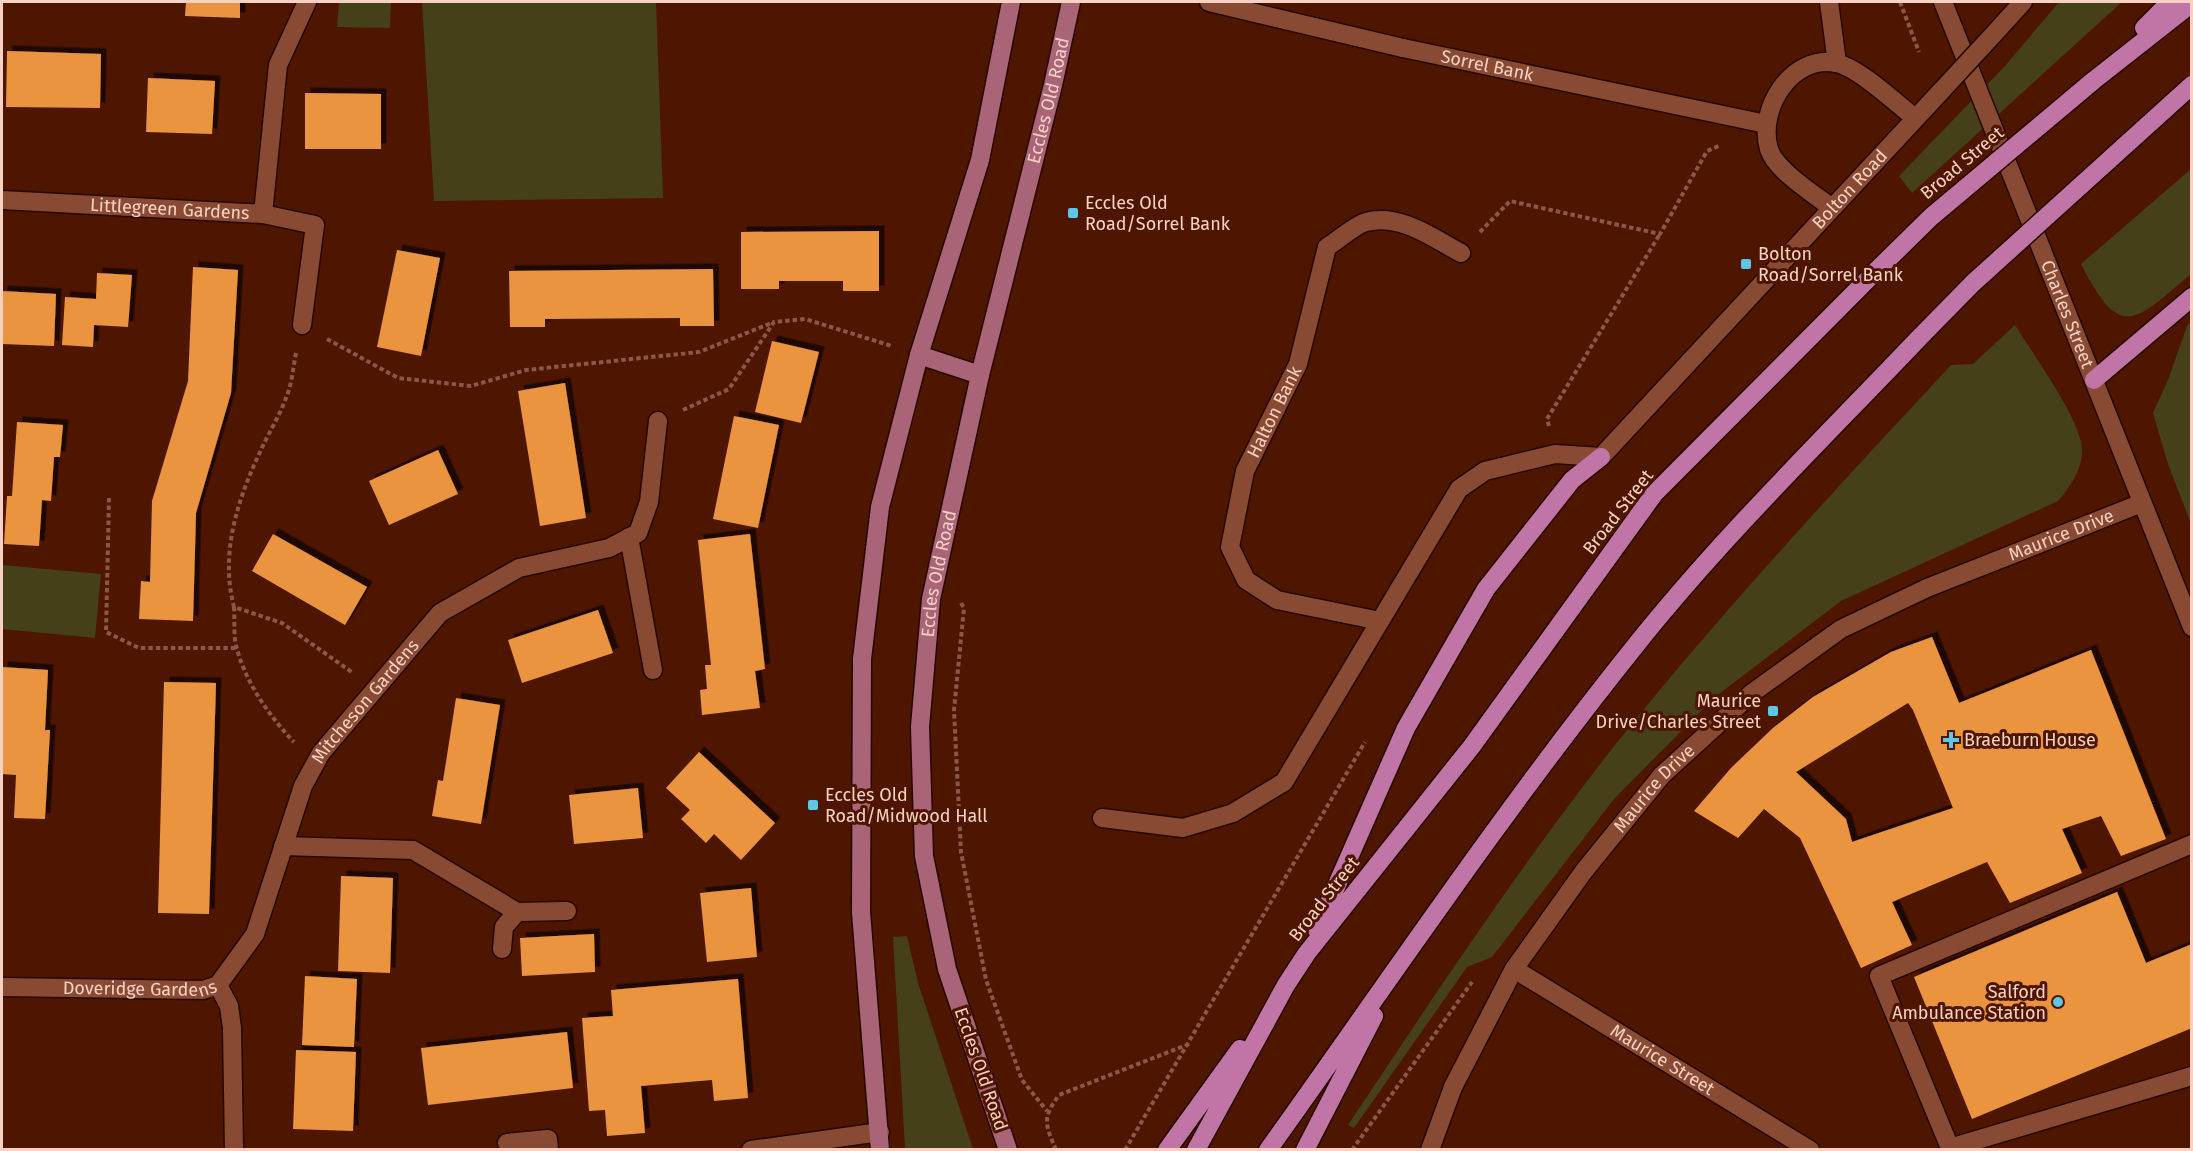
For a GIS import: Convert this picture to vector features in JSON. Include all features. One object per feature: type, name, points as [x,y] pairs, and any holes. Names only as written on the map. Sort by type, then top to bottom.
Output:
[{"type":"highway","points":[[2093,81],[2170,2]]},
{"type":"highway","name":"Broad Street","points":[[1196,1149],[1286,985],[1307,953],[1472,746],[1654,494],[1931,217],[2093,81],[2192,3]]},
{"type":"highway","points":[[1268,1149],[1404,959],[1468,864],[1632,649],[1719,547],[1973,283],[2192,85]]},
{"type":"highway","points":[[2094,380],[2192,297]]},
{"type":"highway","points":[[1307,953],[1406,728],[1486,589],[1572,480],[1601,457]]},
{"type":"highway","points":[[1305,1149],[1404,959]]},
{"type":"highway","points":[[1167,1149],[1286,985]]},
{"type":"main road","points":[[880,1141],[861,912],[862,658],[880,507],[919,355],[980,160],[1011,2]]},
{"type":"main road","name":"Eccles Old Road","points":[[1008,1149],[947,969],[924,855],[920,727],[931,599],[980,375],[1053,85],[1071,2]]},
{"type":"main road","points":[[919,355],[980,375]]},
{"type":"street","name":"Littlegreen Gardens","points":[[2,200],[263,214],[278,65],[307,2]]},
{"type":"street","name":"Sorrel Bank","points":[[1209,2],[1403,48],[1766,124]]},
{"type":"street","points":[[1829,2],[1837,63]]},
{"type":"street","name":"Charles Street","points":[[1943,2],[2192,627]]},
{"type":"street","name":"Bolton Road","points":[[1601,457],[2024,2]]},
{"type":"street","points":[[1832,208],[1791,176],[1769,150],[1766,124],[1779,89],[1806,65],[1837,63],[1867,80],[1915,118]]},
{"type":"street","points":[[263,214],[315,225],[302,325]]},
{"type":"street","name":"Halton Bank","points":[[1380,621],[1276,600],[1246,580],[1230,547],[1245,471],[1298,364],[1328,248],[1365,222],[1386,220],[1404,224],[1461,253]]},
{"type":"street","points":[[653,670],[629,537],[638,532],[649,502],[658,421]]},
{"type":"street","points":[[1102,818],[1183,828],[1233,813],[1284,782],[1459,489],[1485,471],[1555,454],[1601,457]]},
{"type":"street","name":"Maurice Drive","points":[[1430,1149],[1453,1086],[1514,969],[1584,871],[1662,775],[1752,693],[1841,629],[1927,588],[2142,503]]},
{"type":"street","name":"Mitcheson Gardens","points":[[219,985],[255,934],[303,786],[321,753],[440,613],[519,568],[609,548],[629,537]]},
{"type":"street","points":[[2192,844],[1879,976],[1950,1148],[2192,1076]]},
{"type":"street","points":[[284,846],[412,850],[516,912],[567,911]]},
{"type":"street","points":[[502,949],[504,927],[516,912]]},
{"type":"street","name":"Maurice Street","points":[[1514,969],[1810,1149]]},
{"type":"street","name":"Doveridge Gardens","points":[[2,987],[203,990],[219,985],[229,1006],[232,1028],[234,1149]]},
{"type":"street","points":[[507,1143],[548,1139],[549,1149]]},
{"type":"street","points":[[751,1149],[880,1141]]},
{"type":"path","points":[[1900,2],[1919,52]]},
{"type":"path","points":[[1555,454],[1547,419],[1660,234],[1707,151],[1766,124]]},
{"type":"path","points":[[1461,253],[1510,201],[1660,234]]},
{"type":"path","points":[[315,764],[279,726],[256,691],[236,648],[234,606],[227,582],[228,547],[239,506],[259,454],[287,397],[302,325],[398,378],[471,386],[526,370],[699,352],[774,322],[806,319],[919,355]]},
{"type":"path","points":[[658,421],[729,390],[774,322]]},
{"type":"path","points":[[109,498],[106,632],[139,648],[236,648]]},
{"type":"path","points":[[939,564],[964,608],[954,710],[961,852],[965,876],[986,980],[1022,1080],[1047,1111],[1048,1131],[1056,1149]]},
{"type":"path","points":[[234,606],[282,624],[376,688]]},
{"type":"path","points":[[1125,1149],[1190,1044],[1368,737]]},
{"type":"path","points":[[1352,1149],[1477,974],[1514,969]]},
{"type":"path","points":[[1047,1111],[1059,1095],[1190,1044]]},
{"type":"shaded area","points":[[339,2],[391,2],[390,28],[337,27]]},
{"type":"shaded area","points":[[422,2],[656,2],[663,198],[434,201]]},
{"type":"shaded area","points":[[2059,2],[2122,2],[1912,193],[1899,176],[2006,65]]},
{"type":"shaded area","points":[[2191,169],[2191,274],[2142,312],[2130,316],[2119,314],[2107,306],[2081,264]]},
{"type":"shaded area","points":[[2191,322],[2192,520],[2190,521],[2168,464],[2153,413],[2168,380],[2187,326]]},
{"type":"shaded area","points":[[2015,325],[2062,399],[2081,442],[2081,458],[2076,474],[2058,501],[1841,601],[1715,697],[1614,799],[1492,957],[1467,967],[1354,1128],[1348,1125],[1511,885],[1579,791],[1655,696],[1779,552],[1951,365],[1973,364]]},
{"type":"shaded area","points":[[2,565],[101,574],[95,638],[2,629]]},
{"type":"shaded area","points":[[907,936],[918,983],[973,1149],[905,1149],[893,937]]},
{"type":"building","points":[[186,2],[240,2],[240,18],[185,16]]},
{"type":"building","points":[[7,51],[101,54],[100,108],[6,107]]},
{"type":"building","points":[[148,78],[215,81],[212,134],[146,132]]},
{"type":"building","points":[[305,93],[381,94],[381,149],[305,149]]},
{"type":"building","points":[[879,231],[879,291],[843,291],[843,281],[779,281],[779,289],[741,289],[741,232]]},
{"type":"building","points":[[397,250],[440,258],[421,356],[377,347]]},
{"type":"building","points":[[193,267],[238,270],[231,393],[196,513],[193,621],[139,619],[141,581],[150,582],[152,501],[188,381]]},
{"type":"building","points":[[713,269],[714,326],[680,326],[680,318],[545,319],[545,327],[510,327],[509,271]]},
{"type":"building","points":[[97,273],[132,275],[128,327],[94,325],[93,347],[62,345],[65,297],[96,299]]},
{"type":"building","points":[[2,291],[56,294],[54,346],[2,344]]},
{"type":"building","points":[[772,341],[819,352],[801,423],[755,412]]},
{"type":"building","points":[[565,383],[586,518],[540,526],[518,391]]},
{"type":"building","points":[[734,416],[779,425],[758,528],[713,519]]},
{"type":"building","points":[[17,422],[63,425],[60,457],[54,457],[51,501],[42,500],[39,546],[4,544],[7,496],[12,496]]},
{"type":"building","points":[[438,450],[458,494],[389,525],[369,481]]},
{"type":"building","points":[[273,534],[367,587],[345,625],[252,571]]},
{"type":"building","points":[[750,534],[765,669],[755,671],[760,708],[702,715],[700,690],[707,689],[705,665],[711,665],[698,540]]},
{"type":"building","points":[[598,610],[613,653],[522,683],[508,640]]},
{"type":"building","points":[[1932,637],[1959,703],[2091,650],[2166,839],[2121,856],[2101,816],[2062,829],[2082,873],[2010,903],[1987,862],[1892,902],[1912,945],[1861,968],[1800,838],[1764,809],[1738,838],[1694,811],[1731,768],[1773,728],[1813,697],[1891,652]],"holes":[[[1908,703],[1913,710],[1953,808],[1852,842],[1846,819],[1796,772]]]},
{"type":"building","points":[[2,667],[48,670],[45,730],[50,730],[45,819],[14,818],[16,775],[2,774]]},
{"type":"building","points":[[164,682],[216,683],[209,914],[158,913]]},
{"type":"building","points":[[456,698],[500,705],[481,824],[432,816],[438,780],[443,781]]},
{"type":"building","points":[[699,752],[775,823],[741,860],[714,834],[706,843],[681,819],[690,810],[666,788]]},
{"type":"building","points":[[638,788],[643,838],[574,844],[569,795]]},
{"type":"building","points":[[341,876],[393,878],[390,973],[338,971]]},
{"type":"building","points":[[751,888],[757,957],[707,962],[700,893]]},
{"type":"building","name":"Salford Ambulance Station","points":[[2117,892],[2146,963],[2192,944],[2192,1028],[1972,1119],[1914,977]]},
{"type":"building","points":[[594,934],[595,972],[522,976],[520,938]]},
{"type":"building","points":[[305,976],[357,979],[354,1047],[302,1045]]},
{"type":"building","points":[[738,979],[748,1098],[714,1101],[712,1080],[641,1086],[645,1133],[607,1136],[605,1110],[589,1111],[582,1018],[613,1016],[611,990]]},
{"type":"building","points":[[567,1032],[573,1088],[428,1105],[421,1048]]},
{"type":"building","points":[[296,1050],[356,1052],[353,1131],[293,1129]]},
{"type":"place","name":"Eccles Old Road/Sorrel Bank","points":[[1073,213]]},
{"type":"place","name":"Bolton Road/Sorrel Bank","points":[[1746,264]]},
{"type":"place","name":"Maurice Drive/Charles Street","points":[[1773,711]]},
{"type":"place","name":"Braeburn House","points":[[1951,740]]},
{"type":"place","name":"Eccles Old Road/Midwood Hall","points":[[813,805]]},
{"type":"place","name":"Salford Ambulance Station","points":[[2058,1002]]}]
